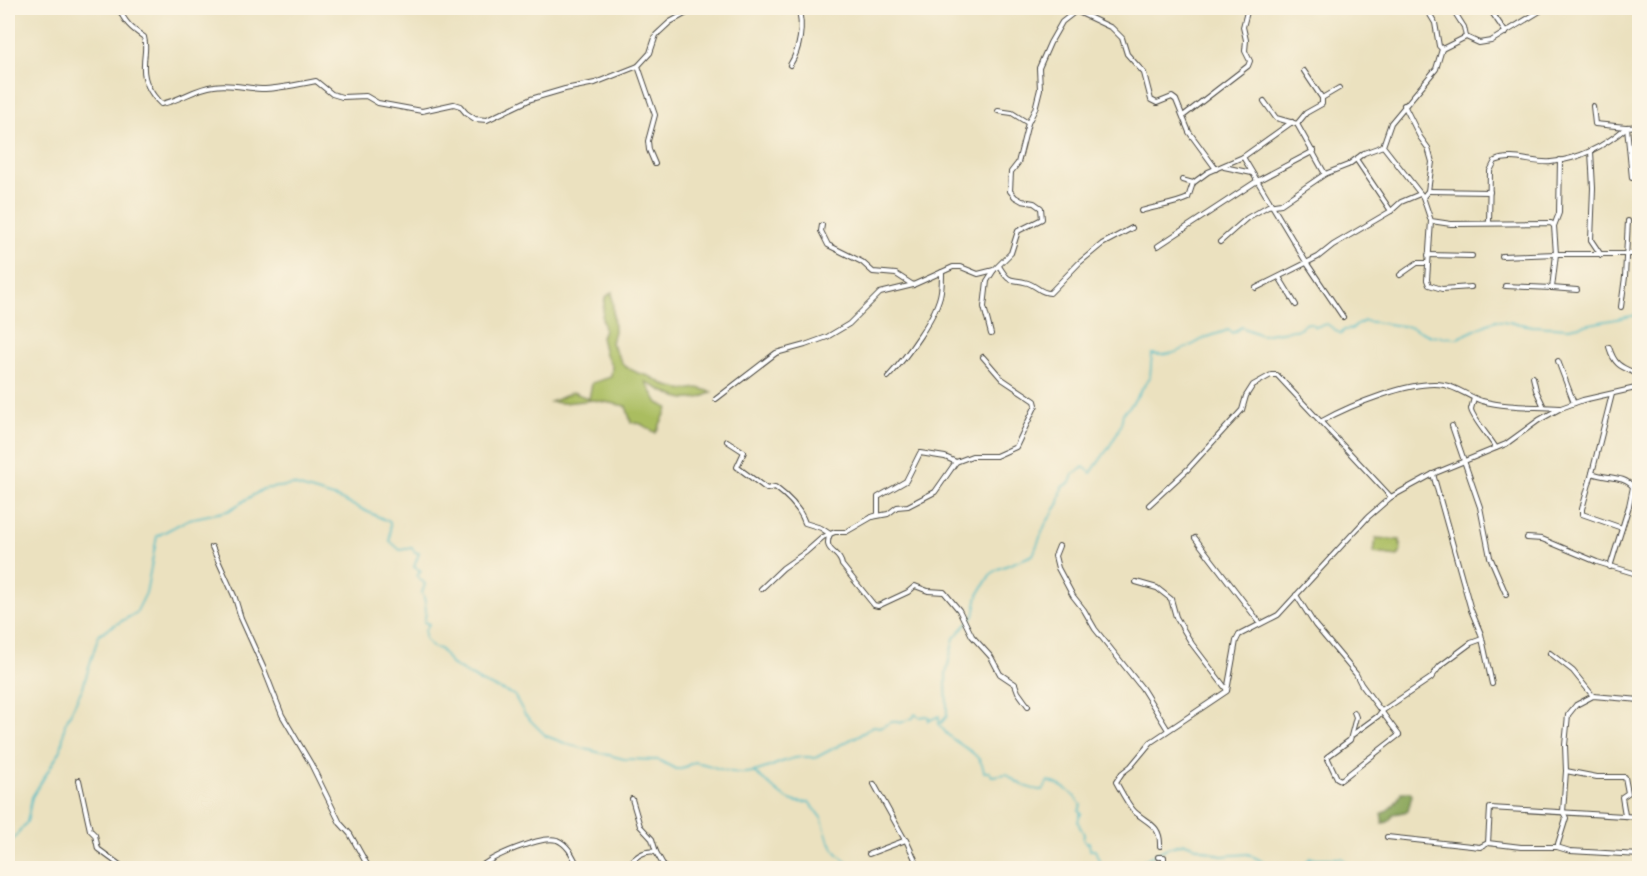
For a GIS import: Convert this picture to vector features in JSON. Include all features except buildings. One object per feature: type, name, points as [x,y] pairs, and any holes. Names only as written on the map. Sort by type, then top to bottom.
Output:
[{"type":"street","points":[[119,8],[123,19],[144,37],[147,47],[144,73],[149,88],[161,104],[173,102],[188,94],[217,85],[235,84],[265,89],[316,81],[332,94],[342,97],[366,96],[378,103],[422,111],[454,104],[475,118],[487,120],[531,99],[596,83],[638,66],[650,53],[656,34],[670,22],[696,8]]},
{"type":"street","points":[[790,65],[797,53],[801,21],[798,8]]},
{"type":"street","points":[[1183,116],[1248,66],[1250,61],[1245,51],[1244,21],[1248,8]]},
{"type":"street","points":[[1426,8],[1435,23],[1439,46],[1442,50]]},
{"type":"street","points":[[1452,8],[1464,27],[1466,37]]},
{"type":"street","points":[[1490,8],[1506,33]]},
{"type":"street","points":[[1466,37],[1479,43],[1491,41],[1545,8]]},
{"type":"street","points":[[991,333],[984,307],[987,281],[1011,252],[1018,231],[1042,219],[1041,208],[1034,203],[1022,201],[1010,191],[1011,172],[1018,163],[1028,123],[1035,109],[1040,89],[1039,68],[1062,22],[1075,9],[1112,28],[1122,38],[1127,54],[1144,73],[1151,100],[1157,103],[1172,97],[1176,100],[1189,132],[1216,169]]},
{"type":"street","points":[[1383,146],[1391,123],[1436,69],[1442,50],[1466,37]]},
{"type":"street","points":[[638,66],[655,115],[648,141],[655,164]]},
{"type":"street","points":[[1298,124],[1306,113],[1322,104],[1322,98],[1304,71]]},
{"type":"street","points":[[1322,98],[1339,88]]},
{"type":"street","points":[[1264,101],[1276,118],[1298,124],[1325,174]]},
{"type":"street","points":[[1404,105],[1428,148],[1432,162],[1428,191]]},
{"type":"street","points":[[1593,106],[1595,124],[1640,126]]},
{"type":"street","points":[[998,111],[1012,112],[1028,123]]},
{"type":"street","points":[[1141,211],[1165,204],[1176,204],[1188,198],[1193,183],[1208,172],[1243,157],[1292,122]]},
{"type":"street","points":[[1489,223],[1490,171],[1495,161],[1512,158],[1551,162],[1560,160],[1605,145],[1627,127]]},
{"type":"street","points":[[1627,127],[1632,178]]},
{"type":"street","points":[[1220,242],[1247,218],[1272,205],[1281,204],[1325,174],[1383,146]]},
{"type":"street","points":[[1383,146],[1421,195],[1431,221],[1427,280],[1429,285],[1442,289],[1471,287]]},
{"type":"street","points":[[1591,151],[1593,188],[1591,240],[1601,256]]},
{"type":"street","points":[[1158,246],[1257,181],[1314,152]]},
{"type":"street","points":[[1243,157],[1306,262],[1343,317]]},
{"type":"street","points":[[1356,159],[1391,211]]},
{"type":"street","points":[[1552,288],[1556,254],[1554,226],[1559,213],[1560,160]]},
{"type":"street","points":[[1224,166],[1253,174]]},
{"type":"street","points":[[1182,180],[1193,183]]},
{"type":"street","points":[[1256,288],[1306,262],[1359,228],[1391,211],[1401,202],[1428,191],[1490,192]]},
{"type":"street","points":[[1431,221],[1451,224],[1539,222],[1551,223],[1554,226]]},
{"type":"street","points":[[1621,307],[1628,221]]},
{"type":"street","points":[[822,225],[821,231],[828,245],[862,262],[873,272],[896,274],[913,285]]},
{"type":"street","points":[[999,266],[1006,277],[1012,281],[1025,282],[1039,291],[1050,293],[1079,263],[1102,244],[1132,228]]},
{"type":"street","points":[[1502,256],[1640,254]]},
{"type":"street","points":[[1428,255],[1472,256]]},
{"type":"street","points":[[1400,275],[1417,263],[1428,263]]},
{"type":"street","points":[[716,399],[776,353],[827,337],[849,324],[880,293],[913,285],[953,267],[961,267],[978,274],[994,270]]},
{"type":"street","points":[[888,377],[912,348],[935,310],[941,292],[942,272]]},
{"type":"street","points":[[1279,277],[1296,305]]},
{"type":"street","points":[[1505,286],[1577,290]]},
{"type":"street","points":[[1609,347],[1613,361],[1640,375]]},
{"type":"street","points":[[872,518],[888,514],[897,507],[908,506],[935,492],[956,462],[972,456],[996,456],[1016,447],[1036,405],[1035,401],[1002,380],[983,357]]},
{"type":"street","points":[[1558,361],[1575,403]]},
{"type":"street","points":[[1149,505],[1188,469],[1242,410],[1246,396],[1253,385],[1271,375],[1277,375],[1322,420],[1391,496]]},
{"type":"street","points":[[1533,377],[1536,390],[1545,407]]},
{"type":"street","points":[[1322,420],[1343,409],[1379,396],[1417,386],[1446,385],[1474,398],[1512,407],[1561,408]]},
{"type":"street","points":[[1160,846],[1155,827],[1134,811],[1116,782],[1151,742],[1227,691],[1239,635],[1278,615],[1368,517],[1391,496],[1432,474],[1496,448],[1561,408],[1639,387]]},
{"type":"street","points":[[1612,394],[1582,514],[1622,528]]},
{"type":"street","points":[[1474,398],[1471,409],[1474,417],[1496,448]]},
{"type":"street","points":[[1452,426],[1480,507],[1490,557],[1506,594]]},
{"type":"street","points":[[727,441],[744,452],[737,467],[767,489],[775,487],[785,495],[803,517],[805,523],[821,528],[830,534]]},
{"type":"street","points":[[761,589],[815,542],[830,534],[846,532],[878,515],[878,497],[906,481],[920,453],[945,457],[956,462]]},
{"type":"street","points":[[1592,473],[1632,484],[1632,496],[1610,567]]},
{"type":"street","points":[[1432,474],[1471,610],[1482,639],[1492,684]]},
{"type":"street","points":[[830,534],[827,541],[829,548],[841,560],[842,565],[874,605],[878,606],[908,592],[915,586],[928,591],[944,592],[959,610],[972,636],[991,657],[1000,674],[1015,684],[1018,693],[1028,706]]},
{"type":"street","points":[[1195,537],[1260,623]]},
{"type":"street","points":[[1527,538],[1542,539],[1610,567],[1640,575]]},
{"type":"street","points":[[1059,546],[1055,556],[1058,568],[1073,596],[1095,629],[1142,688],[1168,730]]},
{"type":"street","points":[[212,547],[282,715],[311,764],[340,823],[350,834],[369,868]]},
{"type":"street","points":[[1136,582],[1157,588],[1171,599],[1176,617],[1227,691]]},
{"type":"street","points":[[1296,595],[1315,625],[1356,674],[1361,684],[1382,711],[1399,735],[1341,780],[1337,778],[1327,757],[1343,747],[1351,736],[1382,711],[1431,678],[1440,666],[1471,643],[1482,639]]},
{"type":"street","points":[[1550,653],[1573,670],[1593,696]]},
{"type":"street","points":[[1557,847],[1566,818],[1563,812],[1568,715],[1576,705],[1593,696],[1640,700]]},
{"type":"street","points":[[1351,736],[1356,717],[1354,711]]},
{"type":"street","points":[[1566,771],[1597,777],[1625,777],[1628,793],[1623,796],[1625,815]]},
{"type":"street","points":[[79,780],[90,830],[95,835],[98,849],[124,868]]},
{"type":"street","points":[[874,784],[919,868]]},
{"type":"street","points":[[632,799],[640,826],[652,839],[665,868]]},
{"type":"street","points":[[1488,843],[1490,808],[1640,817]]},
{"type":"street","points":[[1387,837],[1480,847],[1488,843],[1640,855]]},
{"type":"street","points":[[479,868],[511,850],[549,838],[568,847],[579,868]]},
{"type":"street","points":[[869,854],[906,840]]},
{"type":"street","points":[[625,868],[640,854],[649,850],[656,852]]},
{"type":"street","points":[[1158,857],[1164,857],[1164,862],[1169,868]]},
{"type":"street","points":[[486,862],[485,866],[489,868]]},
{"type":"green space","points":[[612,292],[614,331],[611,343],[624,366],[667,386],[685,390],[698,388],[712,392],[694,399],[678,398],[646,382],[658,403],[668,408],[656,433],[641,424],[631,422],[626,406],[594,400],[551,402],[573,392],[589,399],[592,383],[611,377],[612,366],[605,354],[601,337],[604,330],[602,317],[605,298]]},
{"type":"green space","points":[[1376,538],[1400,540],[1401,551],[1398,556],[1374,553]]},
{"type":"green space","points":[[1401,792],[1410,792],[1412,795],[1408,811],[1394,814],[1388,822],[1383,823],[1381,814],[1398,800]]},
{"type":"waterway","points":[[153,8],[157,11],[164,8]]},
{"type":"waterway","points":[[941,723],[947,716],[946,674],[954,638],[974,616],[978,595],[990,575],[998,569],[1033,555],[1045,525],[1059,503],[1062,487],[1070,483],[1073,474],[1084,467],[1091,473],[1111,444],[1119,429],[1123,413],[1150,377],[1152,354],[1173,353],[1228,330],[1233,333],[1241,327],[1261,335],[1300,329],[1304,324],[1310,323],[1315,327],[1327,324],[1341,334],[1344,330],[1351,329],[1364,321],[1411,327],[1431,336],[1458,338],[1496,320],[1533,326],[1569,328],[1637,315]]},
{"type":"waterway","points":[[8,846],[27,822],[32,797],[61,750],[65,724],[83,687],[99,634],[136,613],[146,593],[157,536],[189,519],[228,511],[263,489],[293,485],[337,498],[390,522],[390,541],[400,550],[412,548],[419,553],[414,567],[421,571],[417,576],[425,584],[422,593],[426,608],[424,622],[429,624],[425,630],[425,639],[432,647],[440,649],[451,664],[481,682],[514,695],[525,715],[546,736],[570,745],[624,759],[658,760],[676,769],[681,769],[694,762],[741,773],[760,770],[796,758],[815,758],[865,732],[872,726],[882,727],[891,722],[900,723],[913,718],[915,714],[919,717],[929,717],[928,721],[939,716],[939,725],[949,736],[975,755],[984,772],[989,772],[992,776],[1007,774],[1024,785],[1038,790],[1043,790],[1048,781],[1071,793],[1081,805],[1078,823],[1084,835],[1083,839],[1086,843],[1089,842],[1090,850],[1095,850],[1102,867],[1105,868]]},
{"type":"waterway","points":[[753,772],[778,793],[792,801],[809,802],[822,819],[828,839],[837,853],[853,868]]},
{"type":"waterway","points":[[1129,868],[1167,848],[1185,843],[1221,856],[1248,854],[1276,868]]},
{"type":"waterway","points":[[1302,868],[1310,858],[1342,858],[1353,868]]}]
